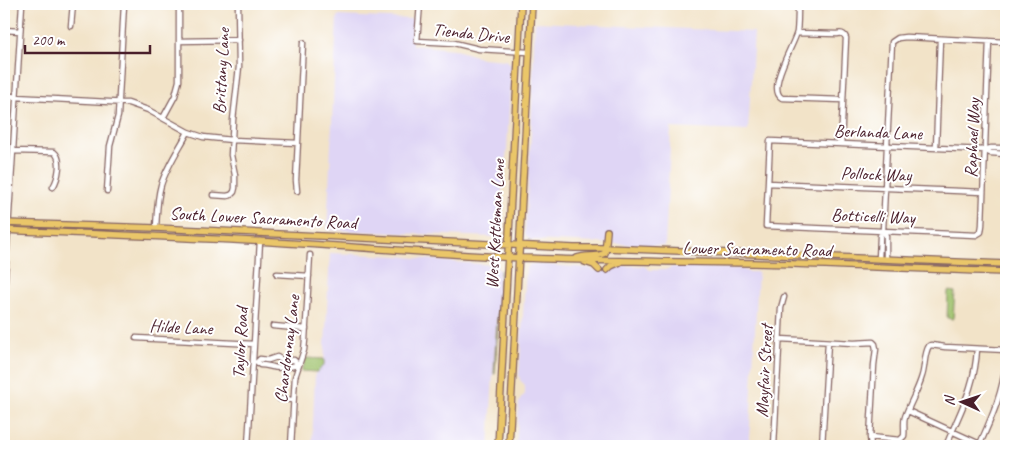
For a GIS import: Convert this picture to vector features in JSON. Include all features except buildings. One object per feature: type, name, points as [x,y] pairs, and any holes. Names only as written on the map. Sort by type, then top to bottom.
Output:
[{"type":"main road","name":"West Kettleman Lane","points":[[498,446],[521,4]]},
{"type":"main road","name":"West Kettleman Lane","points":[[509,446],[528,52],[532,4]]},
{"type":"main road","name":"South Lower Sacramento Road","points":[[6,223],[156,228],[520,246]]},
{"type":"main road","name":"South Lower Sacramento Road","points":[[6,230],[400,249],[508,257]]},
{"type":"main road","points":[[573,259],[605,253],[608,232]]},
{"type":"main road","points":[[260,242],[260,238],[276,237],[282,234]]},
{"type":"main road","name":"Lower Sacramento Road","points":[[520,246],[1006,264]]},
{"type":"main road","name":"Lower Sacramento Road","points":[[508,257],[890,267],[1006,272]]},
{"type":"main road","points":[[573,259],[587,262],[599,270]]},
{"type":"main road","points":[[607,270],[614,264],[627,261]]},
{"type":"main road","points":[[658,262],[658,269]]},
{"type":"street","points":[[4,293],[6,223],[13,151],[22,4]]},
{"type":"street","points":[[71,26],[73,4]]},
{"type":"street","points":[[107,191],[110,146],[119,102],[124,4]]},
{"type":"street","points":[[163,118],[175,96],[179,81],[179,4]]},
{"type":"street","name":"Brittany Lane","points":[[213,195],[229,196],[235,190],[232,140],[239,67],[238,4]]},
{"type":"street","name":"Tienda Drive","points":[[420,4],[417,41],[454,43],[479,49],[528,52]]},
{"type":"street","points":[[798,4],[797,32],[779,76],[777,94],[782,98],[843,100]]},
{"type":"street","points":[[4,30],[20,31]]},
{"type":"street","points":[[797,32],[842,33],[845,35],[841,144]]},
{"type":"street","points":[[879,259],[880,236],[883,230],[892,42],[898,38],[906,37],[1006,42]]},
{"type":"street","points":[[936,148],[940,39]]},
{"type":"street","points":[[179,41],[239,40]]},
{"type":"street","name":"Raphael Way","points":[[979,234],[982,225],[984,192],[989,41]]},
{"type":"street","points":[[297,191],[303,43]]},
{"type":"street","points":[[4,94],[16,97],[119,102],[139,106],[188,132],[203,137],[298,143]]},
{"type":"street","points":[[156,228],[158,198],[162,183],[188,132]]},
{"type":"street","name":"Berlanda Lane","points":[[768,183],[770,141],[986,150],[1006,148]]},
{"type":"street","name":"Berlanda Lane","points":[[986,150],[990,153],[1006,154]]},
{"type":"street","points":[[13,151],[54,152],[57,154],[59,157],[58,176],[53,187]]},
{"type":"street","name":"Pollock Way","points":[[768,183],[984,192]]},
{"type":"street","name":"Botticelli Way","points":[[768,183],[766,226],[979,234]]},
{"type":"street","points":[[883,230],[886,236],[886,259]]},
{"type":"street","name":"Taylor Road","points":[[248,446],[255,362],[254,344],[260,242]]},
{"type":"street","name":"Chardonnay Lane","points":[[291,446],[295,377],[304,347],[306,329],[310,255]]},
{"type":"street","points":[[277,274],[309,276]]},
{"type":"street","name":"Mayfair Street","points":[[774,446],[784,297]]},
{"type":"street","points":[[273,326],[306,329]]},
{"type":"street","name":"Hilde Lane","points":[[136,338],[254,344]]},
{"type":"street","points":[[780,339],[854,343],[873,342],[875,344],[871,446]]},
{"type":"street","points":[[822,446],[828,342]]},
{"type":"street","points":[[870,437],[897,440],[903,438],[905,433],[904,423],[919,387],[925,364],[926,350],[929,346],[1006,350]]},
{"type":"street","points":[[946,446],[966,403],[972,384],[977,348]]},
{"type":"street","points":[[275,358],[294,360],[298,364],[293,368],[275,368],[255,362],[260,359],[275,358]]},
{"type":"street","points":[[282,360],[282,367]]},
{"type":"street","points":[[908,411],[981,446],[1004,381],[1006,361]]},
{"type":"street","points":[[280,399],[293,400]]},
{"type":"shaded area","points":[[337,16],[413,19],[412,45],[453,49],[482,58],[506,60],[511,66],[507,151],[499,232],[494,237],[327,230]]},
{"type":"shaded area","points":[[535,22],[754,32],[748,131],[671,128],[665,246],[530,240],[526,236]]},
{"type":"shaded area","points":[[330,253],[398,256],[495,265],[499,269],[489,446],[312,445],[315,374],[324,364]]},
{"type":"shaded area","points":[[529,265],[590,268],[595,271],[609,271],[619,266],[644,266],[650,270],[665,270],[672,267],[742,269],[748,272],[758,272],[749,446],[516,446],[519,403],[525,394],[525,385],[520,380],[519,375],[526,270]]},
{"type":"green space","points":[[500,270],[501,270],[494,374]]},
{"type":"green space","points":[[948,291],[955,292],[953,319],[947,318]]},
{"type":"green space","points":[[306,358],[324,359],[324,365],[317,372],[301,371]]}]
